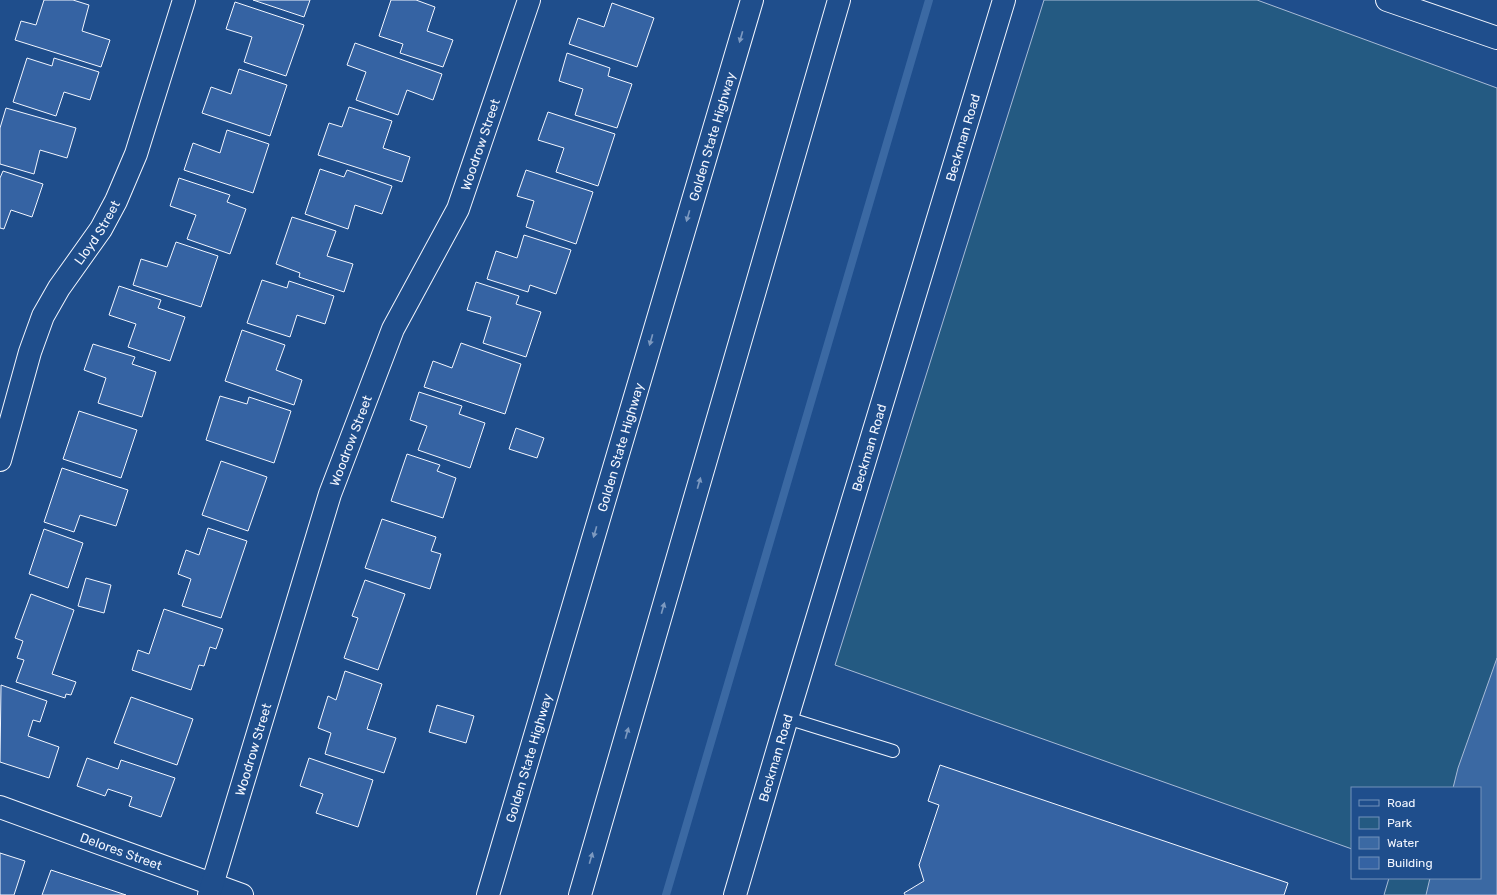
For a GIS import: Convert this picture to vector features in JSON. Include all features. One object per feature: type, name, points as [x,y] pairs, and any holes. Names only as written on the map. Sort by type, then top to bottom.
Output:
[{"type":"main road","name":"Lloyd Street","points":[[0,460],[30,352],[43,316],[59,288],[101,229],[116,201],[136,154],[184,0]]},
{"type":"main road","name":"Woodrow Street","points":[[210,890],[330,494],[393,329],[458,209],[529,0]]},
{"type":"main road","name":"Golden State Highway","points":[[488,895],[752,0]]},
{"type":"main road","points":[[580,895],[839,0]]},
{"type":"main road","name":"Beckman Road","points":[[735,895],[786,718],[1004,0]]},
{"type":"main road","points":[[1401,2],[1497,38]]},
{"type":"main road","name":"Delores Street","points":[[0,807],[210,890],[242,895]]},
{"type":"lane","points":[[786,718],[893,751]]},
{"type":"green space","points":[[1044,0],[1257,0],[1497,88],[1497,895],[1384,895],[1389,879],[1481,879],[1481,787],[1351,787],[1351,849],[835,665]]},
{"type":"water","points":[[1497,658],[1497,895],[1426,895],[1430,879],[1481,879],[1481,787],[1453,787],[1458,768]]},
{"type":"building","points":[[44,0],[73,0],[89,5],[82,31],[110,40],[101,67],[15,40],[21,21],[36,25]]},
{"type":"building","points":[[253,0],[310,0],[304,17]]},
{"type":"building","points":[[391,0],[416,0],[435,7],[427,31],[453,40],[443,67],[400,53],[403,44],[379,36]]},
{"type":"building","points":[[235,2],[304,25],[286,76],[244,62],[252,37],[226,29]]},
{"type":"building","points":[[612,3],[654,18],[637,67],[569,44],[578,18],[604,27]]},
{"type":"building","points":[[355,43],[442,74],[433,100],[407,90],[398,115],[356,100],[366,72],[347,65]]},
{"type":"building","points":[[567,53],[610,68],[608,76],[632,84],[617,128],[575,115],[583,89],[559,81]]},
{"type":"building","points":[[27,58],[52,66],[54,58],[99,72],[90,100],[64,92],[56,116],[13,102]]},
{"type":"building","points":[[239,69],[287,85],[270,136],[202,113],[211,87],[231,94]]},
{"type":"building","points":[[349,107],[392,121],[383,148],[410,157],[402,182],[318,155],[329,123],[342,127]]},
{"type":"building","points":[[6,108],[76,128],[67,158],[40,150],[34,174],[0,164],[0,128]]},
{"type":"building","points":[[548,112],[615,134],[598,186],[556,172],[564,148],[538,140]]},
{"type":"building","points":[[227,130],[269,144],[253,193],[184,170],[193,143],[220,153]]},
{"type":"building","points":[[320,169],[344,177],[347,170],[392,186],[382,214],[355,205],[348,229],[305,214]]},
{"type":"building","points":[[526,170],[593,192],[576,244],[526,227],[534,201],[517,196]]},
{"type":"building","points":[[3,171],[43,184],[32,217],[11,210],[4,229],[0,228],[0,178]]},
{"type":"building","points":[[179,178],[230,195],[227,202],[246,209],[230,254],[187,239],[196,215],[170,206]]},
{"type":"building","points":[[292,217],[336,231],[327,256],[353,264],[344,292],[299,277],[300,273],[276,264]]},
{"type":"building","points":[[524,235],[571,250],[556,294],[530,285],[528,292],[487,279],[496,251],[517,258]]},
{"type":"building","points":[[176,242],[218,256],[201,307],[133,285],[141,259],[167,267]]},
{"type":"building","points":[[262,280],[287,288],[289,281],[334,296],[325,324],[297,315],[290,337],[247,323]]},
{"type":"building","points":[[476,282],[519,296],[516,304],[541,312],[526,357],[483,343],[491,317],[467,310]]},
{"type":"building","points":[[119,286],[161,300],[158,308],[185,317],[170,361],[128,347],[136,324],[109,315]]},
{"type":"building","points":[[242,330],[285,345],[276,370],[302,380],[294,405],[225,381]]},
{"type":"building","points":[[461,343],[521,364],[505,414],[424,387],[433,361],[452,368]]},
{"type":"building","points":[[93,344],[135,357],[132,364],[156,372],[142,417],[98,403],[106,378],[84,370]]},
{"type":"building","points":[[419,392],[462,406],[459,414],[485,423],[470,468],[418,450],[427,426],[410,420]]},
{"type":"building","points":[[220,396],[247,404],[249,397],[291,411],[274,463],[206,440]]},
{"type":"building","points":[[79,411],[137,430],[121,478],[63,459]]},
{"type":"building","points":[[516,428],[544,438],[537,458],[509,449]]},
{"type":"building","points":[[407,454],[440,465],[437,471],[456,478],[443,518],[391,501]]},
{"type":"building","points":[[221,461],[267,477],[248,531],[202,515]]},
{"type":"building","points":[[62,468],[128,490],[116,526],[80,515],[74,532],[44,522]]},
{"type":"building","points":[[382,519],[436,537],[431,551],[441,554],[430,589],[365,568]]},
{"type":"building","points":[[208,528],[247,541],[221,618],[182,606],[191,579],[178,574],[186,550],[199,555]]},
{"type":"building","points":[[44,529],[83,543],[68,588],[29,574]]},
{"type":"building","points":[[86,578],[111,585],[104,613],[78,606]]},
{"type":"building","points":[[365,580],[405,594],[378,670],[344,658],[358,618],[352,616]]},
{"type":"building","points":[[31,594],[74,610],[52,674],[76,682],[71,695],[66,694],[65,698],[16,682],[24,660],[17,658],[23,641],[15,638]]},
{"type":"building","points":[[164,609],[223,629],[216,649],[210,647],[204,666],[199,665],[191,690],[132,670],[138,650],[149,654]]},
{"type":"building","points":[[345,671],[382,684],[367,729],[396,738],[384,773],[325,754],[331,733],[318,728],[328,696],[336,700]]},
{"type":"building","points":[[1,685],[47,701],[40,722],[33,720],[28,736],[59,747],[49,778],[0,762]]},
{"type":"building","points":[[131,697],[193,719],[177,765],[114,743]]},
{"type":"building","points":[[437,705],[474,716],[466,743],[429,732]]},
{"type":"building","points":[[87,758],[118,769],[121,760],[175,778],[161,817],[129,806],[132,797],[108,789],[105,796],[77,786]]},
{"type":"building","points":[[309,758],[373,780],[358,827],[316,813],[323,794],[300,786]]},
{"type":"building","points":[[940,765],[1288,883],[1284,895],[905,895],[904,893],[924,881],[919,865],[939,805],[928,801]]},
{"type":"building","points":[[0,853],[25,861],[14,895],[0,895]]},
{"type":"building","points":[[51,870],[126,895],[42,895]]},
{"type":"waterway","points":[[666,895],[929,0]]}]
